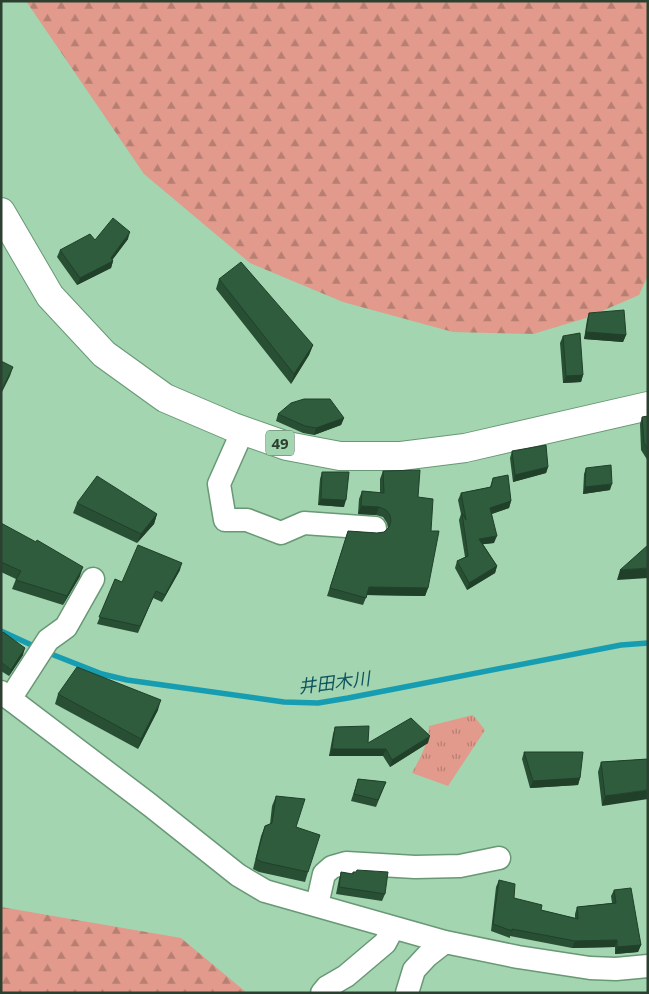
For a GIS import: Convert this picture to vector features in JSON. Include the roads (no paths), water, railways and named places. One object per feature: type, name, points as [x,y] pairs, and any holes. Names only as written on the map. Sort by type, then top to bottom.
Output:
[{"type":"highway","name":"49","points":[[1,212],[50,296],[104,354],[165,398],[242,430],[287,446],[340,456],[401,456],[465,448],[648,406]]},
{"type":"street","points":[[242,430],[220,484],[225,520],[247,520],[281,533],[304,523],[374,528]]},
{"type":"street","points":[[94,579],[66,627],[43,649],[6,695],[238,875],[265,891],[445,942],[518,957],[590,968],[616,969],[648,966]]},
{"type":"street","points":[[316,906],[324,874],[332,867],[346,863],[415,867],[460,866],[499,858]]},
{"type":"street","points":[[322,993],[327,986],[346,976],[385,943],[393,928]]},
{"type":"street","points":[[407,993],[414,970],[427,956],[445,942]]},
{"type":"waterway","name":"井田木川","points":[[1,631],[38,648]]},
{"type":"waterway","name":"井田木川","points":[[46,652],[102,674],[127,680],[284,702],[318,703],[621,645],[648,643]]}]
